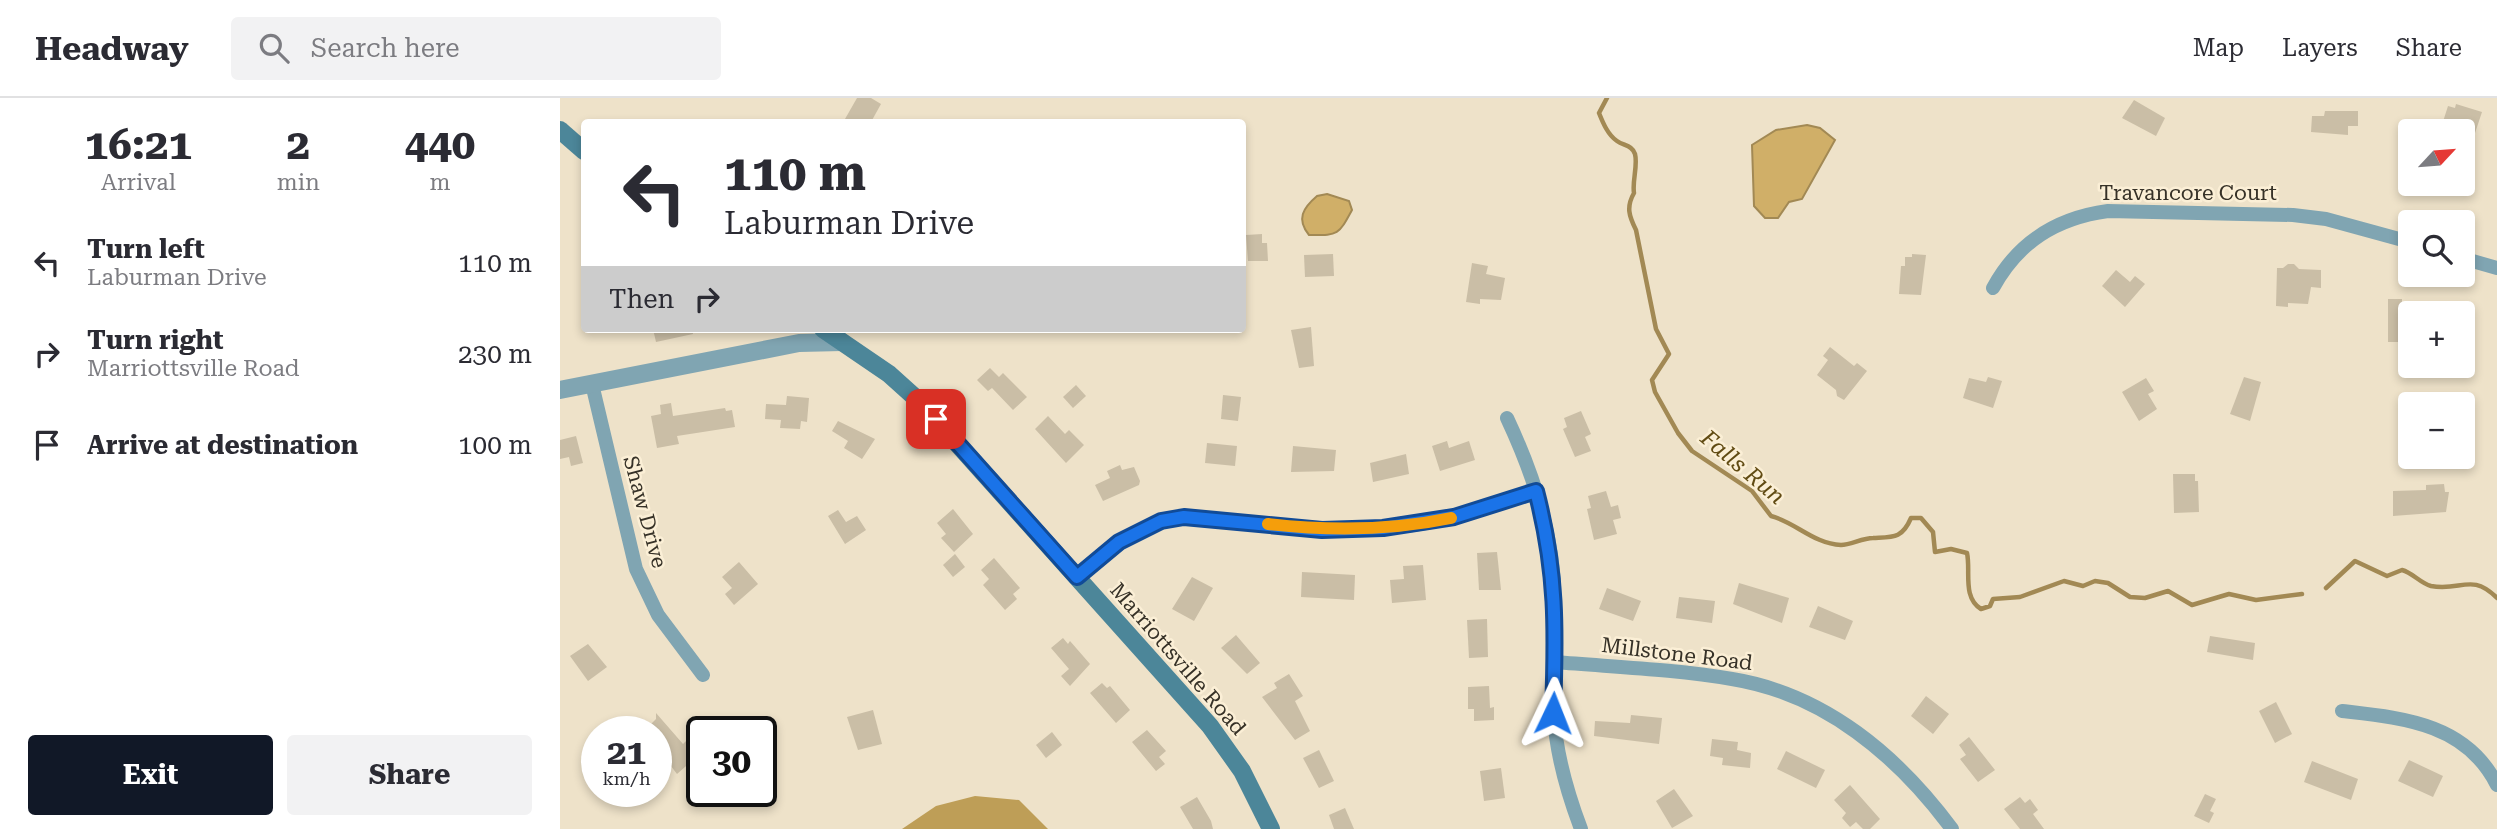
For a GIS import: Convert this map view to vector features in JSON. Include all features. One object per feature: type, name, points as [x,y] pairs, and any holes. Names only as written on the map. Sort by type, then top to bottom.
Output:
[{"type":"main road","points":[[560,130],[581,148]]},
{"type":"main road","name":"Marriottsville Road","points":[[829,333],[905,387],[1210,726],[1246,779],[1271,829]]},
{"type":"street","name":"Travancore Court","points":[[1993,289],[2015,254],[2051,226],[2087,214],[2108,211],[2292,215],[2326,219],[2398,239]]},
{"type":"street","points":[[2475,262],[2497,268]]},
{"type":"street","points":[[560,390],[814,341],[842,342]]},
{"type":"street","name":"Shaw Drive","points":[[592,384],[636,569],[658,615],[703,675]]},
{"type":"street","points":[[1507,418],[1536,491],[1553,569],[1553,713],[1557,750],[1566,789],[1581,829]]},
{"type":"street","points":[[1077,577],[1119,542],[1161,521],[1184,517],[1322,530],[1383,528],[1454,517],[1536,491]]},
{"type":"street","name":"Millstone Road","points":[[1555,662],[1732,679],[1766,687],[1798,700],[1834,716],[1890,757],[1915,782],[1952,829]]},
{"type":"street","points":[[2342,710],[2409,719],[2443,731],[2483,763],[2497,785]]},
{"type":"shaded area","points":[[1807,125],[1820,128],[1835,140],[1802,199],[1789,202],[1778,218],[1765,218],[1754,206],[1752,145],[1776,130]]},
{"type":"shaded area","points":[[1327,194],[1349,201],[1352,210],[1336,232],[1309,235],[1302,219],[1305,209],[1317,196]]},
{"type":"shaded area","points":[[975,796],[1019,800],[1048,829],[902,829],[936,806]]},
{"type":"building","points":[[857,98],[871,98],[881,104],[873,119],[845,119]]},
{"type":"building","points":[[2134,100],[2165,118],[2156,136],[2122,118]]},
{"type":"building","points":[[2456,104],[2482,112],[2475,133],[2475,119],[2444,119],[2448,106],[2455,108]]},
{"type":"building","points":[[2325,111],[2358,111],[2358,126],[2348,126],[2348,135],[2311,132],[2312,116],[2324,116]]},
{"type":"building","points":[[1262,234],[1262,243],[1267,243],[1268,261],[1248,261],[1246,235]]},
{"type":"building","points":[[1333,254],[1334,276],[1305,277],[1304,255]]},
{"type":"building","points":[[1912,254],[1926,255],[1921,295],[1899,294],[1901,266],[1905,266],[1905,257],[1912,257]]},
{"type":"building","points":[[1472,263],[1488,266],[1486,274],[1505,278],[1501,300],[1480,299],[1480,304],[1466,302]]},
{"type":"building","points":[[2294,264],[2299,269],[2321,270],[2321,288],[2311,287],[2308,304],[2288,303],[2288,307],[2276,306],[2277,268]]},
{"type":"building","points":[[2116,270],[2130,282],[2135,276],[2145,284],[2125,307],[2102,286]]},
{"type":"building","points":[[2388,299],[2402,299],[2398,301],[2398,342],[2388,342]]},
{"type":"building","points":[[1311,327],[1314,366],[1299,368],[1291,330]]},
{"type":"building","points":[[654,333],[693,333],[693,334],[656,342]]},
{"type":"building","points":[[1830,347],[1854,366],[1857,363],[1867,371],[1844,400],[1817,375],[1828,360],[1823,356]]},
{"type":"building","points":[[990,368],[999,377],[1003,373],[1027,397],[1013,410],[992,388],[988,391],[977,380]]},
{"type":"building","points":[[1988,377],[2002,381],[1993,408],[1963,398],[1969,378],[1986,382]]},
{"type":"building","points":[[2244,377],[2261,382],[2250,421],[2230,414]]},
{"type":"building","points":[[2146,378],[2154,391],[2148,394],[2157,409],[2139,421],[2122,392]]},
{"type":"building","points":[[1076,385],[1086,396],[1073,408],[1063,397]]},
{"type":"building","points":[[1223,395],[1241,397],[1238,421],[1221,419]]},
{"type":"building","points":[[787,396],[809,398],[807,422],[801,421],[800,429],[780,428],[781,420],[765,419],[766,404],[786,405]]},
{"type":"building","points":[[671,403],[673,416],[725,408],[726,411],[732,410],[735,427],[677,436],[679,444],[657,448],[651,416],[661,414],[660,405]]},
{"type":"building","points":[[1581,411],[1591,434],[1585,437],[1591,451],[1575,457],[1563,429],[1567,427],[1564,418]]},
{"type":"building","points":[[1048,416],[1065,434],[1069,430],[1084,445],[1066,463],[1035,429]]},
{"type":"building","points":[[838,421],[875,439],[862,459],[844,448],[848,441],[832,431]]},
{"type":"building","points":[[576,436],[583,463],[571,466],[569,457],[560,459],[560,440]]},
{"type":"building","points":[[1447,441],[1449,448],[1469,441],[1475,460],[1440,471],[1432,446]]},
{"type":"building","points":[[1207,443],[1237,446],[1235,466],[1205,463]]},
{"type":"building","points":[[1293,446],[1336,450],[1334,471],[1291,472]]},
{"type":"building","points":[[1406,454],[1409,474],[1373,482],[1370,463]]},
{"type":"building","points":[[1120,465],[1122,470],[1134,467],[1139,485],[1103,501],[1095,485],[1110,478],[1107,471]]},
{"type":"building","points":[[2173,474],[2195,474],[2195,481],[2198,481],[2199,512],[2174,513]]},
{"type":"building","points":[[2444,484],[2445,492],[2449,492],[2446,512],[2393,516],[2393,491],[2426,490],[2426,485]]},
{"type":"building","points":[[1606,491],[1611,507],[1618,505],[1621,518],[1613,520],[1617,534],[1594,540],[1587,509],[1591,508],[1588,496]]},
{"type":"building","points":[[953,509],[973,534],[954,552],[941,538],[946,534],[937,523]]},
{"type":"building","points":[[838,510],[846,522],[857,516],[866,530],[845,544],[828,516]]},
{"type":"building","points":[[1497,552],[1501,590],[1479,590],[1477,553]]},
{"type":"building","points":[[955,554],[965,567],[953,577],[943,565]]},
{"type":"building","points":[[994,558],[1020,588],[1013,594],[1017,599],[1005,610],[983,585],[989,579],[981,570]]},
{"type":"building","points":[[739,562],[758,584],[734,605],[725,594],[732,588],[722,577]]},
{"type":"building","points":[[1423,565],[1426,600],[1392,603],[1390,580],[1404,579],[1403,566]]},
{"type":"building","points":[[1302,572],[1355,575],[1354,600],[1301,597]]},
{"type":"building","points":[[1192,577],[1213,588],[1194,621],[1172,609]]},
{"type":"building","points":[[1739,583],[1789,598],[1782,623],[1733,604]]},
{"type":"building","points":[[1607,588],[1641,601],[1633,621],[1599,609]]},
{"type":"building","points":[[1679,597],[1715,601],[1712,623],[1676,618]]},
{"type":"building","points":[[1818,606],[1853,621],[1845,640],[1809,627]]},
{"type":"building","points":[[1487,619],[1488,657],[1469,658],[1467,620]]},
{"type":"building","points":[[1236,635],[1260,663],[1247,674],[1221,648]]},
{"type":"building","points":[[2210,636],[2255,643],[2253,660],[2207,652]]},
{"type":"building","points":[[1063,638],[1068,644],[1070,641],[1090,664],[1070,686],[1061,676],[1069,669],[1051,648]]},
{"type":"building","points":[[588,644],[607,667],[588,681],[570,656]]},
{"type":"building","points":[[1289,674],[1303,696],[1295,701],[1310,731],[1295,740],[1262,697],[1277,688],[1274,683]]},
{"type":"building","points":[[1102,683],[1107,688],[1110,686],[1130,710],[1116,723],[1090,693]]},
{"type":"building","points":[[1489,686],[1490,708],[1494,707],[1494,720],[1474,721],[1474,709],[1468,709],[1468,687]]},
{"type":"building","points":[[1926,696],[1949,714],[1933,734],[1911,716]]},
{"type":"building","points":[[2276,702],[2292,734],[2275,743],[2259,711]]},
{"type":"building","points":[[873,710],[882,744],[858,750],[847,717]]},
{"type":"building","points":[[1631,715],[1662,718],[1659,744],[1594,736],[1595,721],[1630,723]]},
{"type":"building","points":[[1147,730],[1166,751],[1159,757],[1165,764],[1156,771],[1132,742]]},
{"type":"building","points":[[672,731],[683,744],[686,741],[686,766],[677,774],[672,767]]},
{"type":"building","points":[[1052,732],[1062,745],[1046,758],[1036,745]]},
{"type":"building","points":[[1969,737],[1995,770],[1978,782],[1960,759],[1966,755],[1959,745]]},
{"type":"building","points":[[1712,739],[1738,742],[1737,750],[1751,753],[1750,768],[1722,765],[1723,758],[1710,756]]},
{"type":"building","points":[[1319,750],[1334,781],[1319,788],[1303,758]]},
{"type":"building","points":[[1786,751],[1825,770],[1816,788],[1777,769]]},
{"type":"building","points":[[2409,760],[2443,776],[2433,797],[2398,781]]},
{"type":"building","points":[[2312,761],[2358,779],[2351,800],[2304,782]]},
{"type":"building","points":[[1501,768],[1505,798],[1484,801],[1480,771]]},
{"type":"building","points":[[1850,785],[1880,819],[1870,829],[1863,829],[1856,822],[1850,827],[1842,818],[1846,813],[1834,800]]},
{"type":"building","points":[[1674,789],[1693,816],[1672,828],[1656,801]]},
{"type":"building","points":[[2205,794],[2216,799],[2210,811],[2214,813],[2209,823],[2194,816]]},
{"type":"building","points":[[1197,797],[1213,829],[1193,829],[1180,807]]},
{"type":"building","points":[[2020,797],[2025,803],[2030,799],[2038,810],[2033,814],[2044,829],[2020,829],[2004,809]]},
{"type":"building","points":[[1345,808],[1354,829],[1334,829],[1329,815]]},
{"type":"waterway","name":"Falls Run","points":[[1607,98],[1599,113],[1604,125],[1614,138],[1630,147],[1635,154],[1634,193],[1629,212],[1636,230],[1656,329],[1669,354],[1652,380],[1655,392],[1678,433],[1692,451],[1752,491],[1771,516],[1822,541],[1841,545],[1869,538],[1896,536],[1904,530],[1911,518],[1921,518],[1933,532],[1935,552],[1951,549],[1967,553],[1969,591],[1971,598],[1981,609],[1990,606],[1993,599],[2020,597],[2064,581],[2083,586],[2095,581],[2108,583],[2130,597],[2145,598],[2168,591],[2192,605],[2229,594],[2256,600],[2302,594]]},
{"type":"waterway","name":"Falls Run","points":[[2326,588],[2355,561],[2387,576],[2402,570],[2431,586],[2473,584],[2488,590],[2497,598]]},
{"type":"slow traffic","points":[[1268,524],[1351,530],[1415,525],[1451,518]]},
{"type":"route","points":[[936,419],[1077,577],[1119,542],[1138,530],[1161,521],[1184,517],[1322,530],[1383,528],[1454,517],[1536,491],[1553,569],[1556,611],[1553,713]]}]
